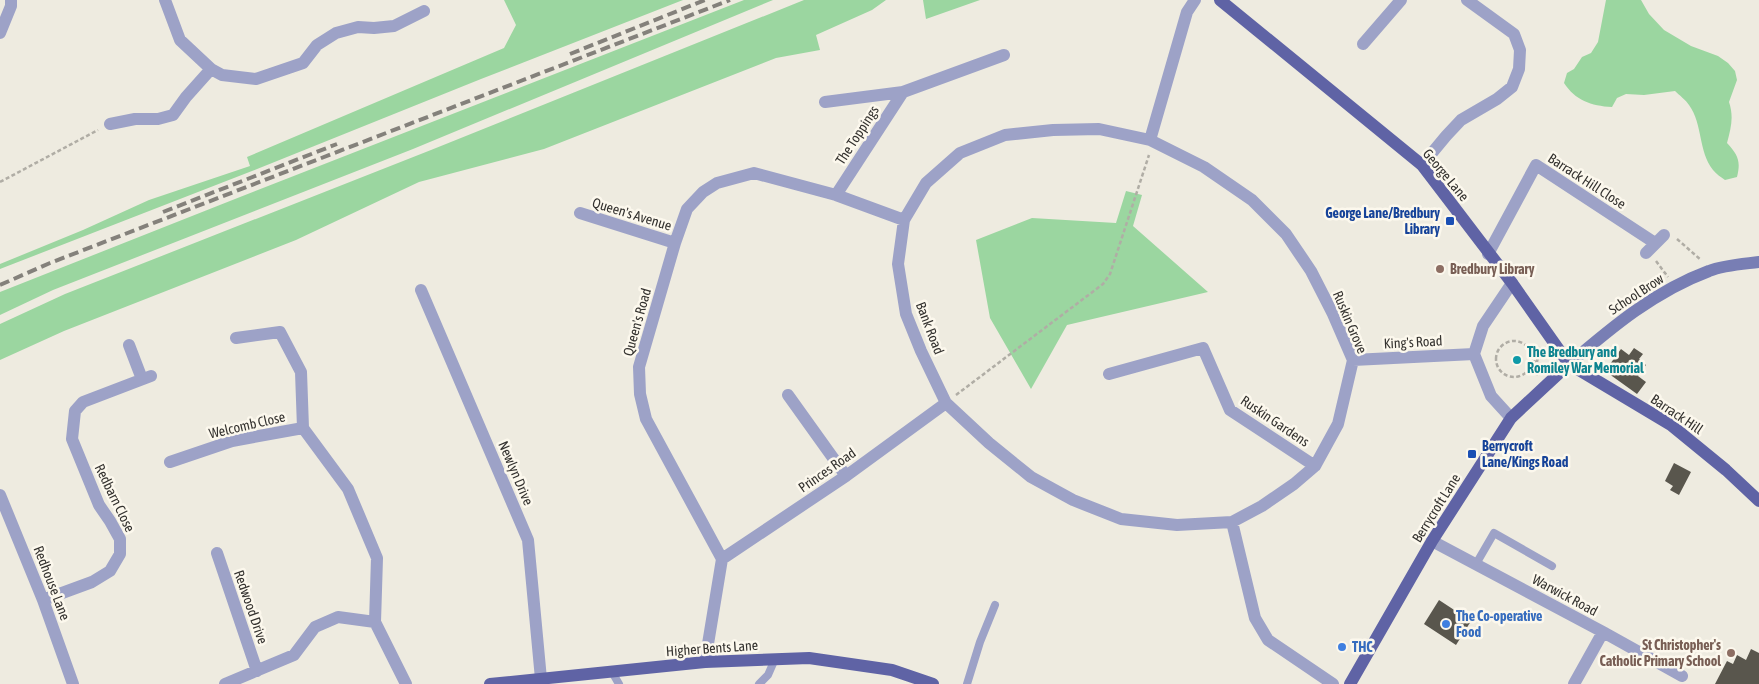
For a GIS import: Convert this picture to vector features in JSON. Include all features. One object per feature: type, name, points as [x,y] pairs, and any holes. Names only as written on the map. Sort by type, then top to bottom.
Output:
[{"type":"main road","name":"George Lane","points":[[1220,0],[1422,165],[1512,284],[1569,364]]},
{"type":"main road","name":"School Brow","points":[[1569,364],[1621,320],[1663,292],[1711,270],[1759,262]]},
{"type":"main road","name":"Berrycroft Lane","points":[[1350,684],[1432,541],[1510,418],[1569,364]]},
{"type":"main road","name":"Barrack Hill","points":[[1569,364],[1671,425],[1726,470],[1759,501]]},
{"type":"main road","name":"Higher Bents Lane","points":[[490,684],[705,662],[809,658],[892,670],[933,684]]},
{"type":"street","points":[[0,33],[11,6],[11,0]]},
{"type":"street","points":[[165,0],[180,40],[211,69],[222,75],[256,79],[303,63],[318,45],[336,33],[358,27],[394,26],[424,11]]},
{"type":"street","points":[[1151,140],[1187,12],[1195,0]]},
{"type":"street","points":[[1363,44],[1401,0]]},
{"type":"street","points":[[1422,165],[1461,120],[1497,99],[1512,87],[1519,69],[1520,50],[1514,34],[1467,0]]},
{"type":"street","name":"The Toppings","points":[[825,102],[903,92],[1004,55]]},
{"type":"street","points":[[110,124],[135,119],[158,119],[173,115],[211,69]]},
{"type":"street","name":"The Toppings","points":[[836,195],[903,92]]},
{"type":"street","name":"Bank Road","points":[[1151,140],[1099,129],[1053,130],[1005,135],[960,153],[926,183],[904,220],[898,264],[906,314],[946,403],[989,443],[1031,477],[1073,500],[1122,518],[1178,525],[1232,522]]},
{"type":"street","name":"Ruskin Grove","points":[[1151,140],[1204,167],[1252,200],[1286,234],[1311,271],[1333,314],[1353,360],[1338,424],[1315,466],[1294,484],[1262,506],[1232,522]]},
{"type":"street","name":"Barrack Hill Close","points":[[1488,254],[1536,165],[1660,239]]},
{"type":"street","name":"Queen's Road","points":[[722,559],[646,419],[640,394],[639,367],[675,243],[687,209],[703,192],[717,183],[754,172],[836,195],[904,220]]},
{"type":"street","name":"Queen's Avenue","points":[[580,213],[675,243]]},
{"type":"street","points":[[1646,253],[1660,239]]},
{"type":"street","points":[[1510,418],[1491,396],[1474,354],[1483,326],[1512,284]]},
{"type":"street","name":"Newlyn Drive","points":[[421,290],[528,540],[541,679]]},
{"type":"street","points":[[236,338],[280,332],[301,372],[303,428],[348,489],[377,558],[375,622],[406,684]]},
{"type":"street","name":"Redbarn Close","points":[[43,600],[92,582],[110,571],[120,554],[120,539],[99,505],[72,439],[72,424],[75,412],[83,402],[147,377],[129,345]]},
{"type":"street","name":"Ruskin Gardens","points":[[1109,374],[1203,348],[1230,410],[1315,466]]},
{"type":"street","name":"King's Road","points":[[1353,360],[1474,354]]},
{"type":"street","points":[[788,395],[846,476]]},
{"type":"street","name":"Princes Road","points":[[722,559],[846,476],[946,403]]},
{"type":"street","name":"Welcomb Close","points":[[170,462],[232,441],[303,428]]},
{"type":"street","name":"Redhouse Lane","points":[[0,494],[43,600],[73,684]]},
{"type":"street","points":[[1232,522],[1255,618],[1262,631],[1268,640],[1333,684]]},
{"type":"street","name":"Warwick Road","points":[[1432,541],[1682,676]]},
{"type":"street","name":"Redwood Drive","points":[[217,553],[257,671]]},
{"type":"street","points":[[705,662],[722,559]]},
{"type":"street","points":[[225,684],[294,655],[315,627],[338,617],[375,622]]},
{"type":"street","points":[[1574,684],[1603,632]]},
{"type":"lane","points":[[1476,564],[1494,533],[1552,566]]},
{"type":"lane","points":[[967,684],[980,642],[995,605]]},
{"type":"lane","points":[[759,684],[768,675],[775,659]]},
{"type":"lane","points":[[612,672],[619,684]]},
{"type":"path","points":[[0,182],[110,124]]},
{"type":"path","points":[[946,403],[1103,284],[1110,274],[1151,140]]},
{"type":"path","points":[[1675,286],[1652,255],[1660,239],[1669,232],[1711,270]]},
{"type":"path","points":[[1514,341],[1526,346],[1531,353],[1532,361],[1529,369],[1524,374],[1517,377],[1511,376],[1502,372],[1497,365],[1497,355],[1501,347],[1514,341]]},
{"type":"path","points":[[1491,354],[1497,355]]},
{"type":"path","points":[[1532,361],[1537,362],[1534,370],[1546,385]]},
{"type":"green space","points":[[504,0],[683,0],[0,269],[0,264],[83,230],[149,200],[250,166],[247,157],[504,48],[516,25]]},
{"type":"green space","points":[[744,0],[773,0],[413,149],[53,290],[0,315],[0,292]]},
{"type":"green space","points":[[804,0],[886,0],[872,10],[816,35],[820,50],[776,58],[544,149],[419,182],[296,240],[64,331],[0,360],[0,324],[65,294]]},
{"type":"green space","points":[[923,0],[980,0],[926,19]]},
{"type":"green space","points":[[1606,0],[1641,0],[1649,14],[1664,30],[1691,46],[1718,56],[1735,71],[1737,80],[1729,102],[1732,118],[1727,143],[1738,158],[1737,177],[1725,180],[1713,170],[1705,154],[1697,120],[1686,101],[1675,91],[1644,95],[1626,94],[1617,98],[1612,107],[1584,101],[1568,89],[1564,83],[1567,73],[1574,69],[1582,57],[1591,53],[1598,42]]},
{"type":"green space","points":[[1126,191],[1142,195],[1133,226],[1208,292],[1067,325],[1031,389],[990,318],[976,240],[1032,218],[1116,223]]},
{"type":"building","points":[[1634,348],[1643,354],[1639,359],[1646,365],[1638,376],[1646,382],[1637,394],[1605,371],[1621,349],[1629,355]]},
{"type":"building","points":[[1674,463],[1691,472],[1679,495],[1670,490],[1673,486],[1665,481]]},
{"type":"building","points":[[1439,600],[1471,621],[1456,645],[1424,624]]},
{"type":"building","points":[[1751,649],[1759,653],[1759,684],[1715,684],[1727,661],[1733,664],[1737,655],[1746,660]]},
{"type":"railway","points":[[570,54],[705,0]]},
{"type":"railway","points":[[0,285],[50,263],[730,0]]},
{"type":"railway","points":[[163,212],[337,144]]},
{"type":"place","name":"George Lane/Bredbury Library","points":[[1450,221]]},
{"type":"place","name":"Bredbury Library","points":[[1440,269]]},
{"type":"place","name":"The Bredbury and Romiley War Memorial","points":[[1517,360]]},
{"type":"place","name":"Berrycroft Lane/Kings Road","points":[[1472,454]]},
{"type":"place","name":"The Co-operative Food","points":[[1446,624]]},
{"type":"place","name":"THC","points":[[1342,647]]},
{"type":"place","name":"St Christopher's Catholic Primary School","points":[[1731,653]]}]
